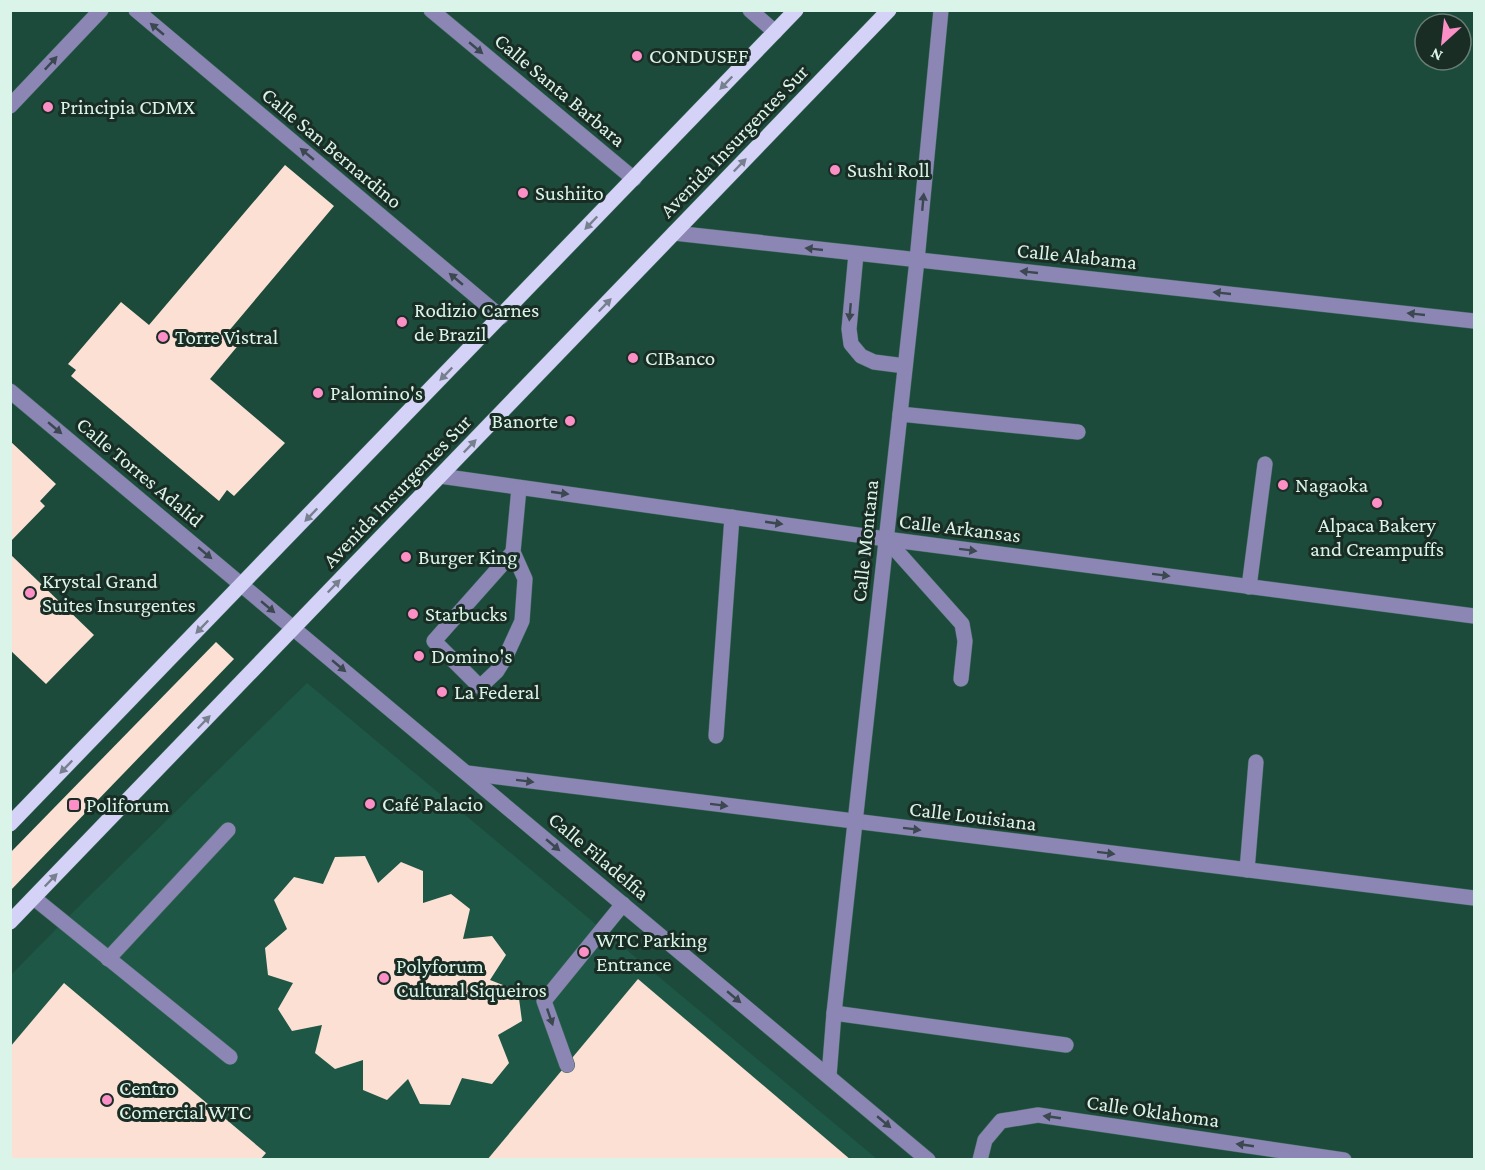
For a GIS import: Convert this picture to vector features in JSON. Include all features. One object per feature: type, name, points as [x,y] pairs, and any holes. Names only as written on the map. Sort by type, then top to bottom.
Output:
[{"type":"main road","points":[[10,824],[796,10]]},
{"type":"main road","name":"Avenida Insurgentes Sur","points":[[10,922],[889,10]]},
{"type":"street","points":[[10,106],[101,10]]},
{"type":"street","name":"Calle San Bernardino","points":[[136,10],[501,317]]},
{"type":"street","name":"Calle Santa Barbara","points":[[431,10],[634,179]]},
{"type":"street","points":[[750,10],[775,32]]},
{"type":"street","name":"Calle Montana","points":[[829,1076],[917,260],[941,10]]},
{"type":"street","name":"Calle Alabama","points":[[674,233],[1474,321]]},
{"type":"street","points":[[856,254],[849,329],[851,344],[861,356],[874,362],[905,366]]},
{"type":"street","name":"Calle Torres Adalid","points":[[10,390],[243,585]]},
{"type":"street","points":[[900,414],[1078,432]]},
{"type":"street","points":[[1249,587],[1264,464]]},
{"type":"street","name":"Calle Arkansas","points":[[440,476],[886,539],[1474,616]]},
{"type":"street","points":[[513,552],[434,641],[480,687],[497,671],[522,621],[525,579],[513,552],[519,488]]},
{"type":"street","points":[[716,736],[732,518]]},
{"type":"street","points":[[886,539],[962,624],[965,641],[961,679]]},
{"type":"street","name":"Calle Filadelfia","points":[[243,585],[928,1160]]},
{"type":"street","points":[[1247,870],[1256,762]]},
{"type":"street","name":"Calle Louisiana","points":[[467,773],[1474,898]]},
{"type":"street","points":[[108,960],[228,830]]},
{"type":"street","points":[[34,898],[230,1057]]},
{"type":"street","points":[[567,1065],[544,1001],[623,904]]},
{"type":"street","points":[[834,1013],[1066,1045]]},
{"type":"street","name":"Calle Oklahoma","points":[[980,1160],[985,1140],[1001,1121],[1038,1115],[1344,1160]]},
{"type":"shaded area","points":[[307,683],[877,1159],[11,1159],[10,976]]},
{"type":"building","name":"Torre Vistral","points":[[285,165],[334,206],[228,332],[241,342],[210,379],[285,443],[234,496],[227,490],[219,501],[71,376],[76,370],[68,364],[121,302],[149,325]]},
{"type":"building","name":"Krystal Grand Suites Insurgentes","points":[[10,441],[56,484],[40,501],[45,506],[10,542]]},
{"type":"building","name":"Krystal Grand Suites Insurgentes","points":[[10,554],[94,635],[46,684],[10,650]]},
{"type":"building","points":[[216,642],[234,659],[10,891],[10,853]]},
{"type":"building","name":"Polyforum Cultural Siqueiros","points":[[365,856],[378,883],[401,862],[423,871],[423,903],[451,894],[470,909],[463,939],[492,936],[506,955],[490,980],[518,991],[522,1021],[498,1035],[509,1063],[492,1084],[462,1078],[450,1105],[420,1104],[408,1079],[387,1100],[363,1090],[363,1060],[335,1069],[315,1053],[322,1025],[292,1031],[278,1009],[293,983],[268,975],[265,948],[287,929],[274,900],[294,877],[323,884],[335,857]]},
{"type":"building","points":[[638,979],[851,1160],[487,1160]]},
{"type":"building","name":"Centro Comercial WTC","points":[[64,983],[266,1153],[260,1160],[10,1160],[10,1047]]},
{"type":"place","name":"CONDUSEF","points":[[637,56]]},
{"type":"place","name":"Principia CDMX","points":[[48,107]]},
{"type":"place","name":"Sushi Roll","points":[[835,170]]},
{"type":"place","name":"Sushiito","points":[[523,193]]},
{"type":"place","name":"Rodizio Carnes de Brazil","points":[[402,322]]},
{"type":"place","name":"Torre Vistral","points":[[163,337]]},
{"type":"place","name":"CIBanco","points":[[633,358]]},
{"type":"place","name":"Palomino's","points":[[318,393]]},
{"type":"place","name":"Banorte","points":[[570,421]]},
{"type":"place","name":"Nagaoka","points":[[1283,485]]},
{"type":"place","name":"Alpaca Bakery and Creampuffs","points":[[1377,503]]},
{"type":"place","name":"Burger King","points":[[406,557]]},
{"type":"place","name":"Krystal Grand Suites Insurgentes","points":[[30,593]]},
{"type":"place","name":"Starbucks","points":[[413,614]]},
{"type":"place","name":"Domino's","points":[[419,656]]},
{"type":"place","name":"La Federal","points":[[442,692]]},
{"type":"place","name":"Café Palacio","points":[[370,804]]},
{"type":"place","name":"Poliforum","points":[[74,805]]},
{"type":"place","name":"WTC Parking Entrance","points":[[584,952]]},
{"type":"place","name":"Polyforum Cultural Siqueiros","points":[[384,978]]},
{"type":"place","name":"Centro Comercial WTC","points":[[107,1100]]}]
